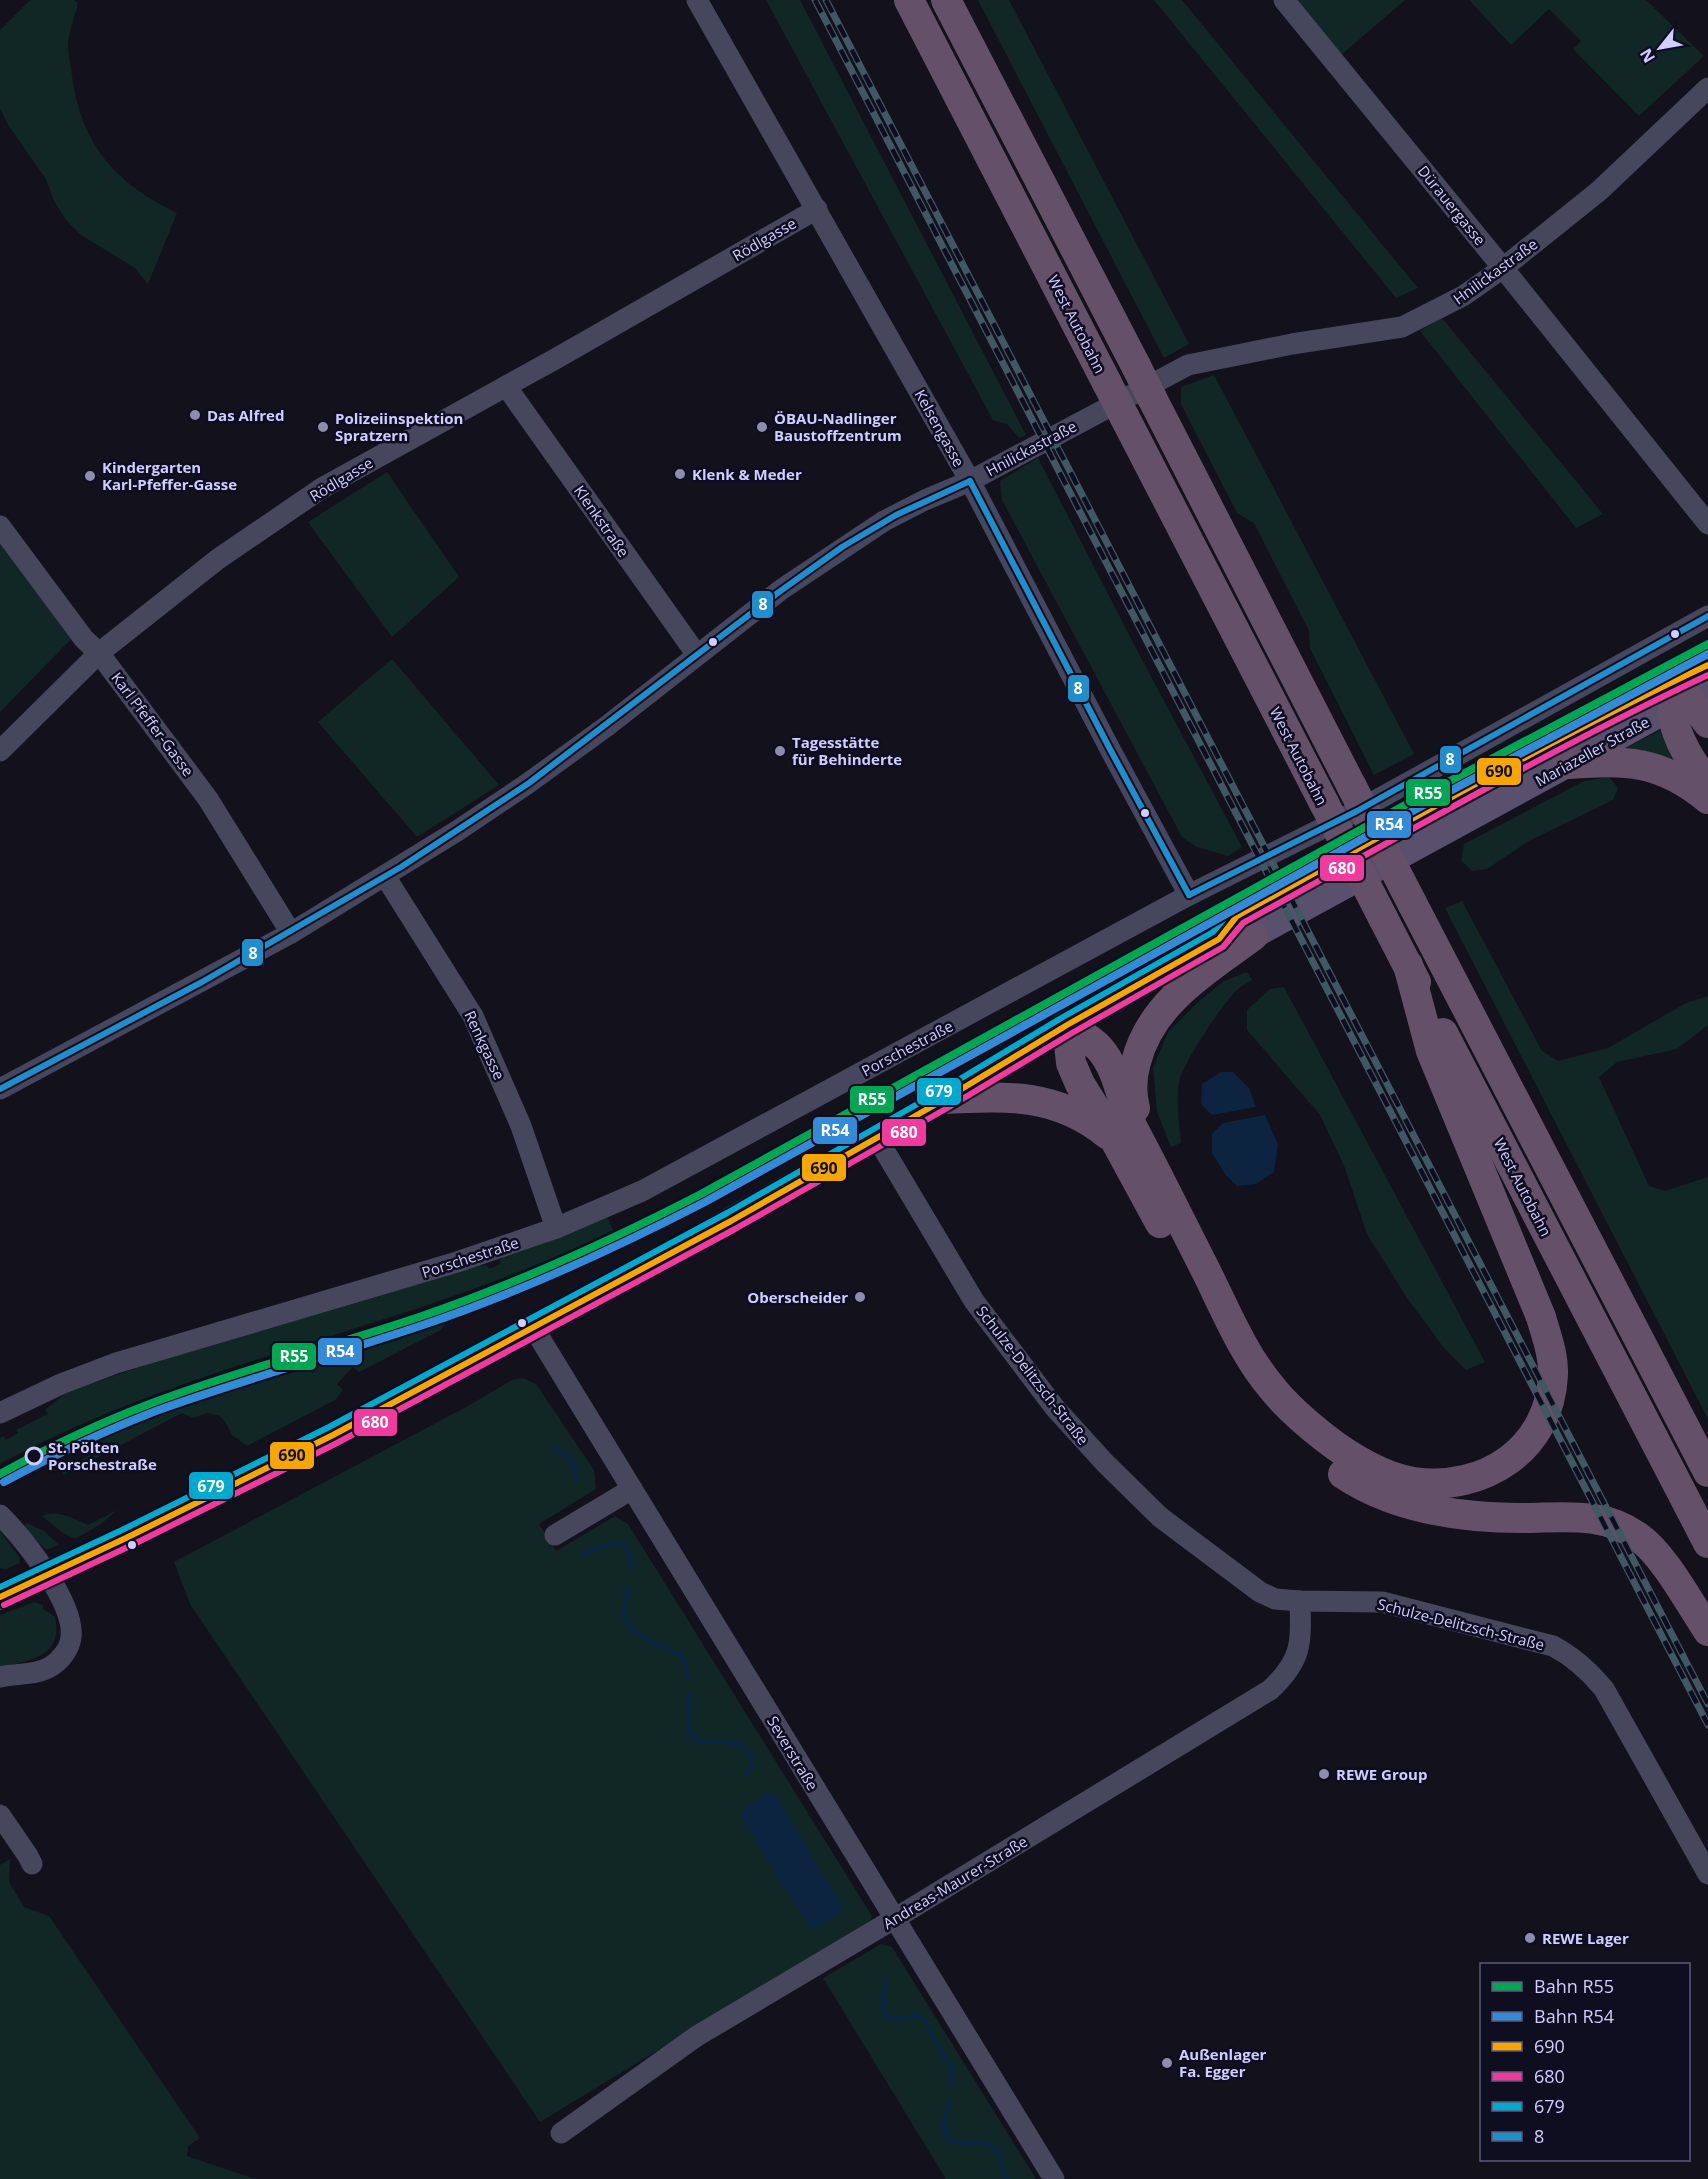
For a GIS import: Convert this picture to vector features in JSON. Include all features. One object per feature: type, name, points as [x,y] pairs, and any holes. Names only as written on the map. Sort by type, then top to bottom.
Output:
[{"type":"highway","name":"West Autobahn","points":[[909,0],[1708,1543]]},
{"type":"highway","points":[[945,0],[1708,1472]]},
{"type":"highway","points":[[1708,723],[1685,694],[1672,715],[1683,745],[1708,784]]},
{"type":"highway","points":[[1568,764],[1607,761],[1646,765],[1671,774],[1708,799]]},
{"type":"highway","points":[[1148,1154],[1133,1102],[1133,1074],[1139,1047],[1152,1023],[1167,1004],[1193,980],[1253,936]]},
{"type":"highway","points":[[1067,1025],[1090,1040],[1106,1058],[1115,1075],[1132,1125],[1243,1344],[1271,1387],[1319,1433],[1354,1458],[1380,1471],[1411,1482],[1436,1484],[1469,1480],[1513,1458],[1534,1435],[1544,1415],[1553,1373],[1550,1349],[1536,1306],[1431,1051],[1408,965]]},
{"type":"highway","points":[[1067,1025],[1071,1063],[1080,1084],[1116,1142],[1242,1376],[1270,1414],[1311,1452],[1351,1479],[1385,1496],[1427,1509],[1492,1517],[1576,1516],[1601,1520],[1622,1527],[1639,1537],[1654,1552],[1708,1630]]},
{"type":"highway","points":[[945,1099],[1005,1096],[1049,1103],[1088,1119],[1116,1142]]},
{"type":"main road","name":"Mariazeller Straße","points":[[0,1597],[333,1435],[730,1221],[1220,939],[1253,936],[1568,764],[1685,694],[1708,665]]},
{"type":"main road","name":"Mariazeller Straße","points":[[1220,939],[1237,916],[1539,749],[1685,694]]},
{"type":"street","name":"Kelsengasse","points":[[698,0],[970,481],[1189,895]]},
{"type":"street","name":"Dürauergasse","points":[[1284,0],[1708,524]]},
{"type":"street","name":"Hnilickastraße","points":[[0,1089],[291,933],[457,831],[607,726],[782,589],[864,533],[906,509],[970,481],[1188,365],[1292,344],[1402,327],[1463,296],[1503,268],[1599,190],[1708,88]]},
{"type":"street","name":"Rödlgasse","points":[[0,751],[99,653],[218,559],[322,488],[507,386],[817,209]]},
{"type":"street","name":"Klenkstraße","points":[[507,386],[697,655]]},
{"type":"street","name":"Karl Pfeffer-Gasse","points":[[0,526],[208,799],[291,933]]},
{"type":"street","name":"Porschestraße","points":[[0,1413],[61,1384],[116,1363],[457,1262],[556,1228],[642,1191],[1189,895],[1367,805],[1708,616]]},
{"type":"street","name":"Renkgasse","points":[[385,876],[473,1016],[521,1126],[556,1228]]},
{"type":"street","name":"Schulze-Delitzsch-Straße","points":[[877,1138],[974,1301],[1055,1408],[1098,1456],[1160,1517],[1260,1592],[1275,1599],[1382,1602],[1553,1646],[1571,1656],[1588,1670],[1604,1689],[1708,1874]]},
{"type":"street","name":"Severstraße","points":[[533,1327],[1054,2179]]},
{"type":"street","points":[[555,1535],[632,1489]]},
{"type":"street","points":[[0,1515],[48,1575],[69,1616],[71,1628],[69,1644],[58,1660],[42,1670],[0,1677]]},
{"type":"street","name":"Andreas-Maurer-Straße","points":[[561,2133],[697,2036],[1270,1690],[1293,1663],[1301,1641],[1300,1601]]},
{"type":"street","points":[[0,1815],[32,1864]]},
{"type":"green space","points":[[30,0],[74,0],[78,3],[68,48],[77,101],[93,142],[119,175],[155,202],[177,213],[148,284],[135,268],[81,235],[66,220],[54,201],[46,179],[8,125],[0,108],[0,30]]},
{"type":"green space","points":[[766,0],[800,0],[1026,435],[1019,438],[1007,424],[993,420]]},
{"type":"green space","points":[[978,0],[1009,0],[1189,344],[1164,358]]},
{"type":"green space","points":[[1154,0],[1182,0],[1418,288],[1396,298]]},
{"type":"green space","points":[[1295,0],[1405,0],[1341,55]]},
{"type":"green space","points":[[1469,0],[1646,0],[1704,56],[1639,116],[1573,49],[1581,41],[1549,9],[1511,45]]},
{"type":"green space","points":[[1442,318],[1603,514],[1576,528],[1420,331]]},
{"type":"green space","points":[[1214,375],[1414,754],[1374,775],[1310,648],[1309,631],[1254,523],[1237,513],[1181,404],[1181,387]]},
{"type":"green space","points":[[1038,458],[1242,847],[1228,856],[1197,847],[1182,837],[1002,500],[1000,481]]},
{"type":"green space","points":[[387,472],[459,577],[392,637],[308,522]]},
{"type":"green space","points":[[0,538],[74,636],[0,712]]},
{"type":"green space","points":[[392,659],[499,785],[417,837],[318,722]]},
{"type":"green space","points":[[1669,726],[1705,788],[1616,753]]},
{"type":"green space","points":[[1609,777],[1618,788],[1613,800],[1529,841],[1487,869],[1472,871],[1461,860],[1464,844],[1584,781]]},
{"type":"green space","points":[[1462,901],[1542,1051],[1558,1061],[1608,1048],[1686,1003],[1708,996],[1708,1025],[1677,1049],[1617,1062],[1599,1077],[1649,1186],[1665,1191],[1708,1177],[1708,1419],[1445,908]]},
{"type":"green space","points":[[1247,972],[1252,980],[1237,990],[1222,1008],[1195,1048],[1182,1073],[1178,1098],[1181,1143],[1171,1147],[1157,1112],[1153,1068],[1168,1032],[1198,1002],[1224,981]]},
{"type":"green space","points":[[1284,987],[1485,1362],[1466,1370],[1444,1348],[1407,1298],[1367,1234],[1345,1168],[1320,1115],[1247,1030],[1247,1010],[1270,989]]},
{"type":"green space","points":[[607,1216],[613,1230],[538,1264],[462,1293],[150,1396],[74,1428],[0,1464],[0,1438],[4,1436],[6,1440],[18,1433],[16,1430],[48,1414],[45,1410],[66,1393],[145,1365],[482,1264],[487,1265],[489,1269],[501,1264],[500,1260],[503,1257]]},
{"type":"green space","points":[[451,1313],[441,1330],[359,1372],[353,1367],[337,1384],[343,1390],[335,1400],[247,1446],[232,1435],[220,1416],[207,1413],[193,1418],[182,1413],[64,1475],[62,1473],[104,1446],[99,1436],[124,1426],[126,1430],[133,1427],[131,1423],[228,1388],[328,1357],[327,1352]]},
{"type":"green space","points":[[523,1378],[536,1384],[594,1470],[596,1489],[539,1524],[556,1551],[615,1516],[628,1524],[872,1916],[870,1921],[540,2122],[190,1604],[174,1562],[466,1407],[512,1380]]},
{"type":"green space","points":[[117,1510],[101,1524],[75,1539],[63,1533],[42,1516],[60,1514],[88,1525]]},
{"type":"green space","points":[[27,1523],[44,1531],[59,1545],[46,1550],[25,1529]]},
{"type":"green space","points":[[0,1531],[19,1557],[20,1563],[6,1569],[0,1568]]},
{"type":"green space","points":[[34,1602],[43,1605],[43,1609],[55,1617],[54,1641],[42,1655],[0,1667],[0,1615]]},
{"type":"green space","points":[[10,1859],[9,1882],[24,1907],[49,1916],[200,2138],[188,2146],[187,2156],[255,2179],[0,2179],[0,1865]]},
{"type":"green space","points":[[881,1944],[892,1947],[1036,2179],[946,2179],[823,1978]]},
{"type":"water","points":[[1221,1072],[1233,1072],[1249,1088],[1256,1107],[1212,1115],[1201,1104],[1202,1084]]},
{"type":"water","points":[[1265,1115],[1278,1144],[1274,1172],[1256,1184],[1237,1186],[1225,1174],[1212,1153],[1212,1134],[1223,1123]]},
{"type":"water","points":[[768,1793],[775,1795],[843,1907],[843,1911],[814,1929],[809,1926],[741,1817],[741,1811]]},
{"type":"waterway","points":[[555,1447],[572,1462],[577,1481]]},
{"type":"waterway","points":[[583,1556],[601,1546],[622,1543],[630,1552],[631,1567]]},
{"type":"waterway","points":[[628,1588],[624,1609],[626,1621],[631,1628],[647,1640],[682,1656],[688,1679]]},
{"type":"waterway","points":[[689,1694],[689,1728],[694,1738],[741,1745],[748,1753],[753,1766],[746,1775]]},
{"type":"waterway","points":[[887,1977],[882,2006],[885,2015],[893,2019],[917,2016],[926,2022],[936,2044],[951,2066],[951,2086]]},
{"type":"waterway","points":[[949,2102],[945,2116],[947,2137],[957,2142],[991,2145],[999,2156],[1007,2179]]},
{"type":"railway","points":[[815,0],[1708,1725]]},
{"type":"railway","points":[[826,0],[1708,1704]]},
{"type":"rail line","name":"R55","points":[[0,1474],[74,1436],[152,1403],[455,1304],[562,1261],[632,1228],[701,1194],[1416,799],[1708,644]]},
{"type":"rail line","name":"R54","points":[[4,1482],[79,1444],[156,1411],[460,1312],[567,1269],[636,1236],[705,1202],[1420,807],[1708,654]]},
{"type":"transit line","name":"8","points":[[970,481],[1189,895]]},
{"type":"transit line","name":"8","points":[[0,1089],[202,982],[401,867],[529,783],[779,592],[842,547],[896,515],[970,481]]},
{"type":"transit line","name":"8","points":[[1189,895],[1357,811],[1708,616]]},
{"type":"transit line","name":"679","points":[[0,1587],[122,1530],[329,1427],[727,1213],[1213,932],[1233,908],[1525,747],[1704,657]]},
{"type":"transit line","name":"690","points":[[0,1597],[126,1538],[333,1435],[731,1221],[1219,939],[1237,916],[1529,755],[1708,665]]},
{"type":"transit line","name":"680","points":[[4,1605],[130,1546],[337,1443],[735,1229],[1223,947],[1243,923],[1590,733],[1708,675]]},
{"type":"place","name":"Das Alfred","points":[[195,415]]},
{"type":"place","name":"Polizeiinspektion Spratzern","points":[[323,427]]},
{"type":"place","name":"ÖBAU-Nadlinger Baustoffzentrum","points":[[762,427]]},
{"type":"place","name":"Klenk & Meder","points":[[680,474]]},
{"type":"place","name":"Kindergarten Karl-Pfeffer-Gasse","points":[[90,476]]},
{"type":"place","name":"Tagesstätte für Behinderte","points":[[780,751]]},
{"type":"place","name":"Oberscheider","points":[[860,1297]]},
{"type":"place","name":"St. Pölten Porschestraße","points":[[34,1456]]},
{"type":"place","name":"REWE Group","points":[[1324,1774]]},
{"type":"place","name":"REWE Lager","points":[[1530,1938]]},
{"type":"place","name":"Außenlager Fa. Egger","points":[[1167,2063]]}]
